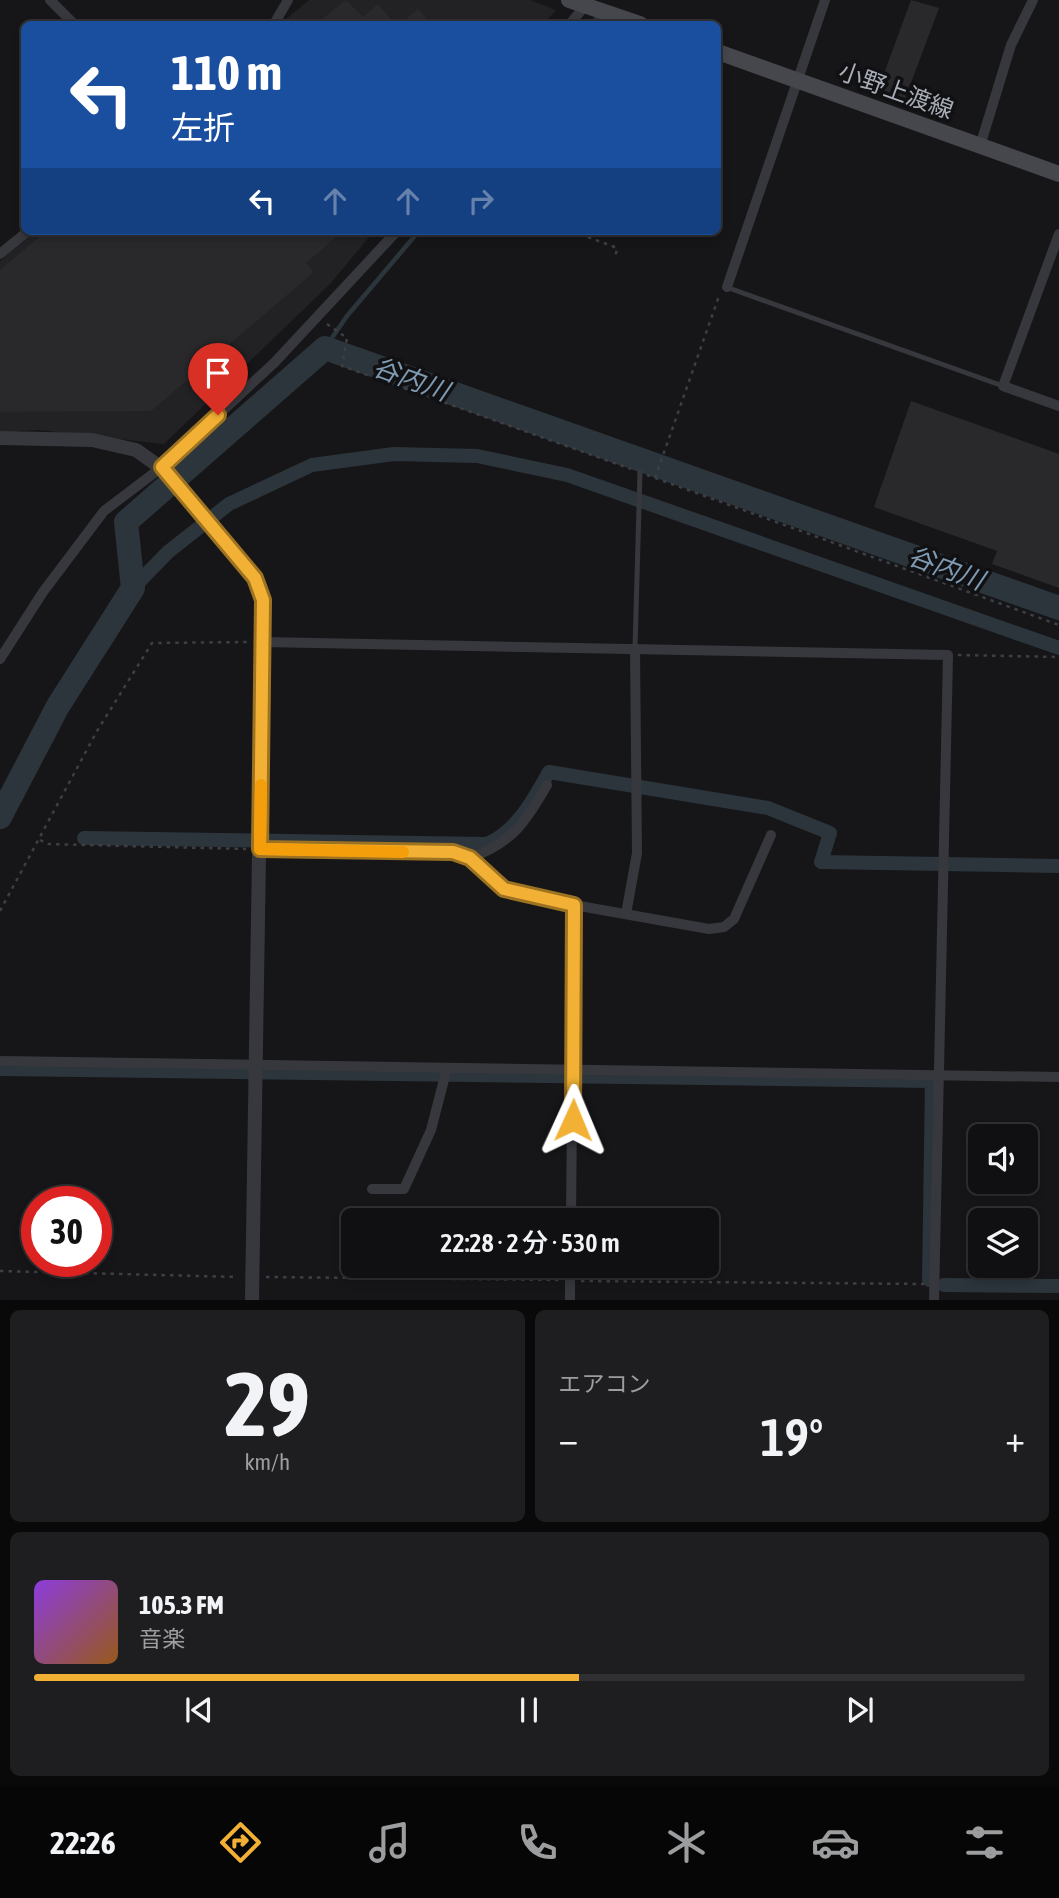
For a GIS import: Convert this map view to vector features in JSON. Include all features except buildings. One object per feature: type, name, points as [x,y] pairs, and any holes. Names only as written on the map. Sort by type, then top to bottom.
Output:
[{"type":"main road","points":[[569,0],[588,2],[631,21]]},
{"type":"main road","name":"小野上渡線","points":[[721,53],[1059,174]]},
{"type":"street","points":[[50,0],[71,21]]},
{"type":"street","points":[[276,21],[288,0]]},
{"type":"street","points":[[725,287],[825,0]]},
{"type":"street","points":[[980,146],[1011,45],[1033,0]]},
{"type":"street","points":[[572,21],[588,2]]},
{"type":"street","points":[[1059,234],[1003,386],[1059,406]]},
{"type":"street","points":[[0,254],[23,235]]},
{"type":"street","points":[[0,659],[4,643],[104,511],[164,470],[284,353],[393,235]]},
{"type":"street","points":[[0,438],[92,440],[136,450],[164,470],[180,488],[255,578],[263,600],[252,1300]]},
{"type":"street","points":[[263,642],[948,655],[934,1300]]},
{"type":"street","points":[[626,914],[637,853],[635,648]]},
{"type":"street","points":[[470,858],[499,846],[513,835],[531,814],[547,785]]},
{"type":"street","points":[[260,849],[453,852],[470,858],[504,889],[574,905],[709,929],[724,927],[734,919],[771,835]]},
{"type":"street","points":[[571,1208],[574,905]]},
{"type":"street","points":[[0,1061],[1059,1077]]},
{"type":"street","points":[[372,1189],[404,1189],[431,1130],[447,1068]]},
{"type":"street","points":[[570,1280],[570,1300]]},
{"type":"lane","points":[[725,287],[1003,386]]},
{"type":"lane","points":[[635,648],[640,472]]},
{"type":"path","points":[[583,235],[617,248],[615,259]]},
{"type":"path","points":[[656,476],[725,287]]},
{"type":"path","points":[[325,322],[347,338],[342,366],[656,476],[1059,625]]},
{"type":"path","points":[[0,911],[97,731],[152,643],[263,642]]},
{"type":"path","points":[[948,655],[1059,657]]},
{"type":"path","points":[[40,840],[48,844],[260,849]]},
{"type":"path","points":[[0,1271],[253,1277],[934,1284]]},
{"type":"shaded area","points":[[309,0],[530,0],[556,10],[547,21],[284,21]]},
{"type":"shaded area","points":[[31,235],[371,235],[331,283],[164,444],[39,430],[0,432],[0,261]]},
{"type":"waterway","points":[[594,21],[600,14]]},
{"type":"waterway","points":[[325,348],[347,316],[416,235]]},
{"type":"waterway","name":"谷内川","points":[[0,817],[58,706],[133,588],[126,522],[325,348],[1059,608]]},
{"type":"waterway","points":[[133,588],[168,552],[229,504],[312,465],[394,454],[477,456],[567,475],[1059,648]]},
{"type":"waterway","points":[[84,838],[487,844],[508,831],[516,822],[549,772],[768,808],[830,833],[821,862],[1059,866]]},
{"type":"waterway","points":[[0,1069],[932,1081],[929,1280]]},
{"type":"waterway","points":[[944,1285],[1059,1286]]},
{"type":"slow traffic","points":[[261,785],[260,849],[403,852]]},
{"type":"route","points":[[218,415],[162,467],[255,578],[263,600],[260,849],[453,852],[470,858],[504,889],[574,905],[573,1120]]}]
